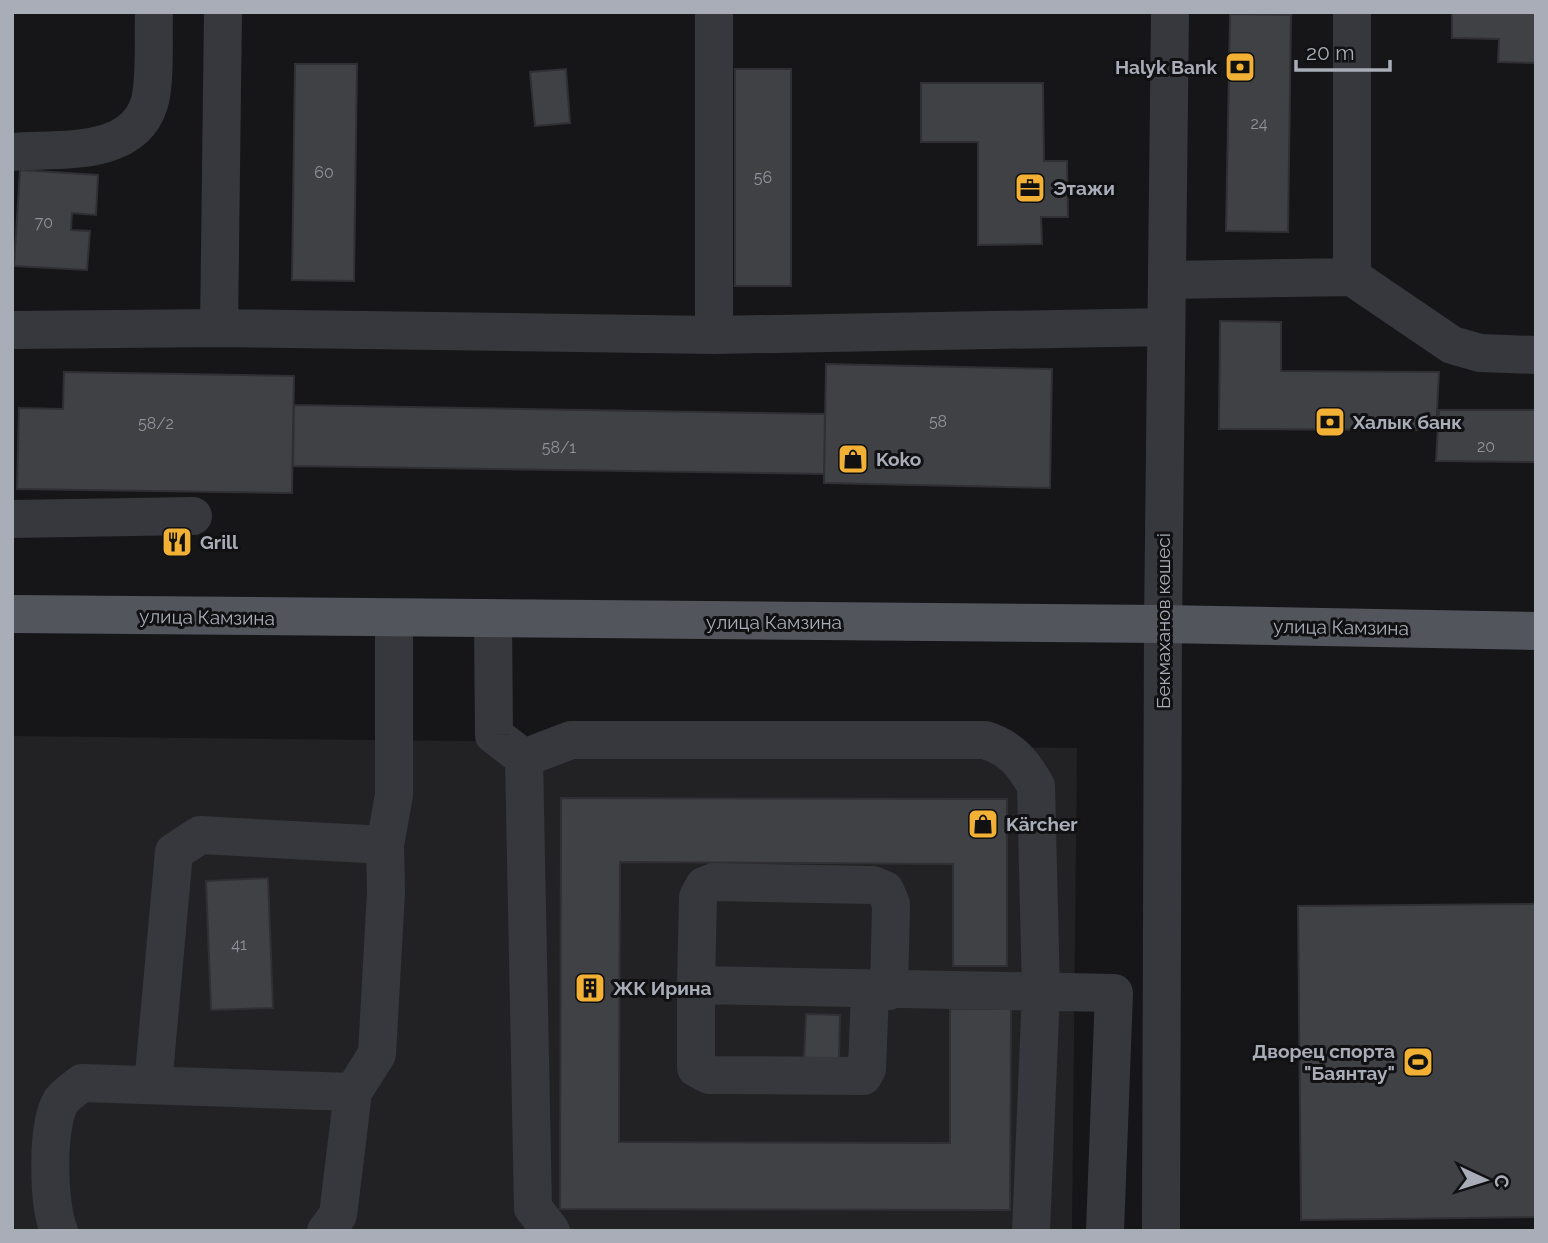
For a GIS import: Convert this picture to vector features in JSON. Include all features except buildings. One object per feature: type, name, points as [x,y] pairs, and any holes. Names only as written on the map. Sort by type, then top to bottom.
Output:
[{"type":"main road","name":"улица Камзина","points":[[12,614],[493,621],[1163,624],[1536,631]]},
{"type":"street","points":[[12,152],[106,145],[134,131],[149,103],[154,12]]},
{"type":"street","points":[[219,328],[223,12]]},
{"type":"street","points":[[714,12],[714,335]]},
{"type":"street","name":"Бекмаханов көшесі","points":[[1161,1231],[1163,624],[1170,12]]},
{"type":"street","points":[[1352,12],[1352,278]]},
{"type":"street","points":[[1167,280],[1352,278],[1452,345],[1480,353],[1536,355]]},
{"type":"street","points":[[12,330],[219,328],[714,335],[1166,327]]},
{"type":"street","points":[[12,519],[193,516]]},
{"type":"street","points":[[326,1231],[338,1214],[353,1092],[377,1054],[386,892],[385,845],[394,795],[394,620]]},
{"type":"street","points":[[493,621],[494,735],[524,758]]},
{"type":"street","points":[[524,758],[571,740],[985,740],[1002,745],[1023,763],[1035,786],[1041,992],[1031,1231]]},
{"type":"street","points":[[524,758],[533,1208],[551,1231]]},
{"type":"street","points":[[153,1085],[174,852],[200,835],[385,845]]},
{"type":"street","points":[[714,882],[873,885],[885,890],[891,904],[879,990],[867,1069],[863,1076],[709,1075],[695,1068],[698,897],[704,886],[714,882]]},
{"type":"street","points":[[696,985],[1162,994]]},
{"type":"street","points":[[1105,1231],[1114,993]]},
{"type":"street","points":[[58,1231],[51,1214],[52,1134],[61,1101],[82,1083],[353,1092]]},
{"type":"shaded area","points":[[12,736],[1077,748],[1072,1231],[12,1231]]},
{"type":"place","name":"Halyk Bank","points":[[1240,67]]},
{"type":"place","name":"Этажи","points":[[1030,188]]},
{"type":"place","name":"Халык банк","points":[[1330,422]]},
{"type":"place","name":"Koko","points":[[853,459]]},
{"type":"place","name":"Grill","points":[[177,542]]},
{"type":"place","name":"Kärcher","points":[[983,824]]},
{"type":"place","name":"ЖК Ирина","points":[[590,988]]},
{"type":"place","name":"Дворец спорта \"Баянтау\"","points":[[1418,1062]]}]
